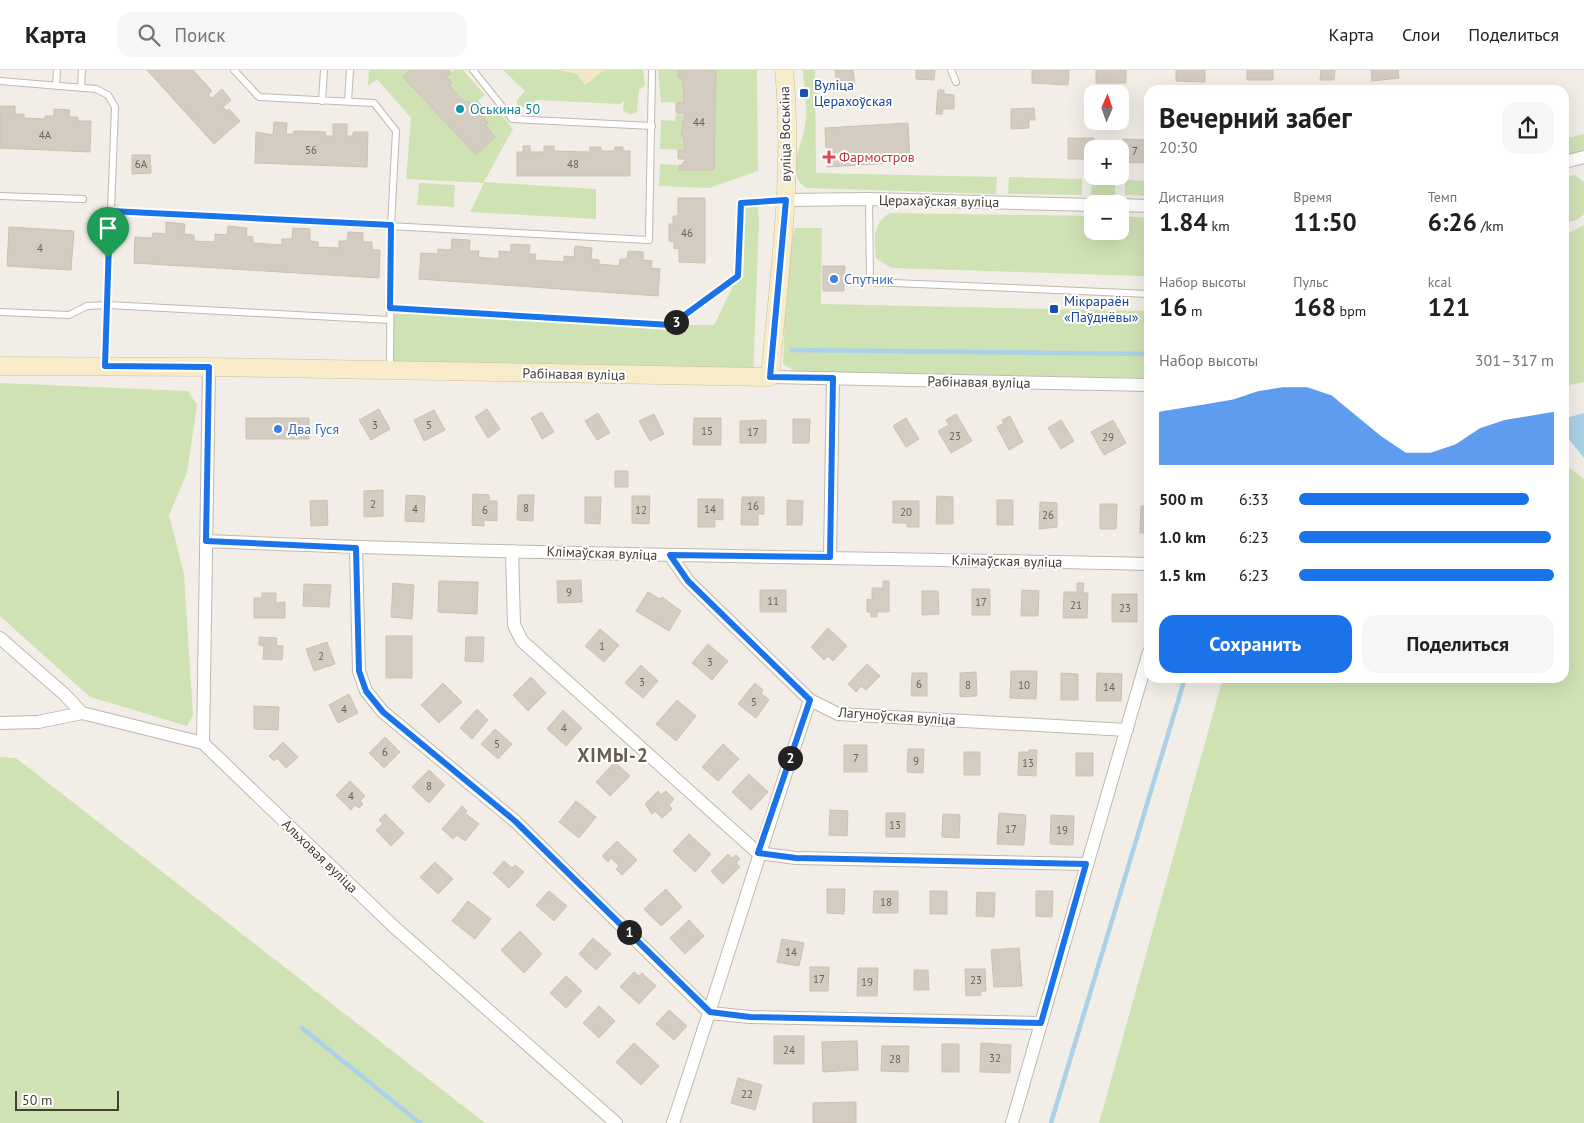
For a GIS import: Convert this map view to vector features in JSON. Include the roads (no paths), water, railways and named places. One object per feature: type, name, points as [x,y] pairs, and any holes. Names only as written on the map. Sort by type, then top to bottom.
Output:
[{"type":"street","name":"вуліца Воськіна","points":[[770,377],[786,200],[786,93],[784,70]]},
{"type":"street","points":[[1569,161],[1584,157]]},
{"type":"street","name":"Церахаўская вуліца","points":[[786,200],[869,199],[1084,205]]},
{"type":"street","points":[[1129,205],[1144,206]]},
{"type":"street","name":"Рабінавая вуліца","points":[[0,366],[390,370],[1144,386]]},
{"type":"street","points":[[0,723],[38,722],[82,714],[202,743],[209,367]]},
{"type":"street","points":[[830,557],[833,378]]},
{"type":"street","name":"Клімаўская вуліца","points":[[206,541],[356,548],[1144,564]]},
{"type":"street","points":[[356,548],[359,671],[366,691],[383,712],[515,821],[710,1012],[750,1017],[1041,1023]]},
{"type":"street","points":[[512,551],[514,625],[522,641],[758,853],[796,858],[1086,864]]},
{"type":"street","name":"Лагуноўская вуліца","points":[[670,555],[688,581],[810,700],[838,714],[1127,730]]},
{"type":"street","points":[[0,638],[64,694],[82,714]]},
{"type":"street","points":[[1012,1123],[1144,670]]},
{"type":"street","points":[[673,1123],[710,1012],[758,853],[810,700]]},
{"type":"street","name":"Альховая вуліца","points":[[202,743],[392,925],[616,1123]]},
{"type":"lane","points":[[56,86],[57,70]]},
{"type":"lane","points":[[81,88],[82,70]]},
{"type":"lane","points":[[234,70],[259,98],[374,103],[396,131],[391,225],[390,370]]},
{"type":"lane","points":[[322,101],[324,70]]},
{"type":"lane","points":[[348,102],[350,70]]},
{"type":"lane","points":[[474,70],[512,119],[652,126]]},
{"type":"lane","points":[[110,211],[649,240],[652,70]]},
{"type":"lane","points":[[951,70],[956,82]]},
{"type":"lane","points":[[0,80],[96,89],[108,95],[115,106],[105,366]]},
{"type":"lane","points":[[0,196],[83,200]]},
{"type":"lane","points":[[869,199],[870,282],[1144,294]]},
{"type":"lane","points":[[390,308],[671,325],[738,276],[741,203],[786,200]]},
{"type":"lane","points":[[0,312],[69,315],[87,306],[108,306],[390,320]]},
{"type":"water","points":[[1584,413],[1584,458],[1569,439],[1569,417]]},
{"type":"waterway","points":[[792,350],[1144,354]]},
{"type":"waterway","points":[[1051,1123],[1183,683]]},
{"type":"waterway","points":[[302,1028],[420,1123]]},
{"type":"place","name":"Вуліца Церахоўская","points":[[804,93]]},
{"type":"place","name":"Оськина 50","points":[[460,109]]},
{"type":"place","name":"Фармостров","points":[[829,157]]},
{"type":"place","name":"Спутник","points":[[834,279]]},
{"type":"place","name":"Мікрараён «Паўднёвы»","points":[[1054,309]]},
{"type":"place","name":"Два Гуся","points":[[278,429]]},
{"type":"district","name":"ХІМЫ-2","points":[[613,755]]}]
